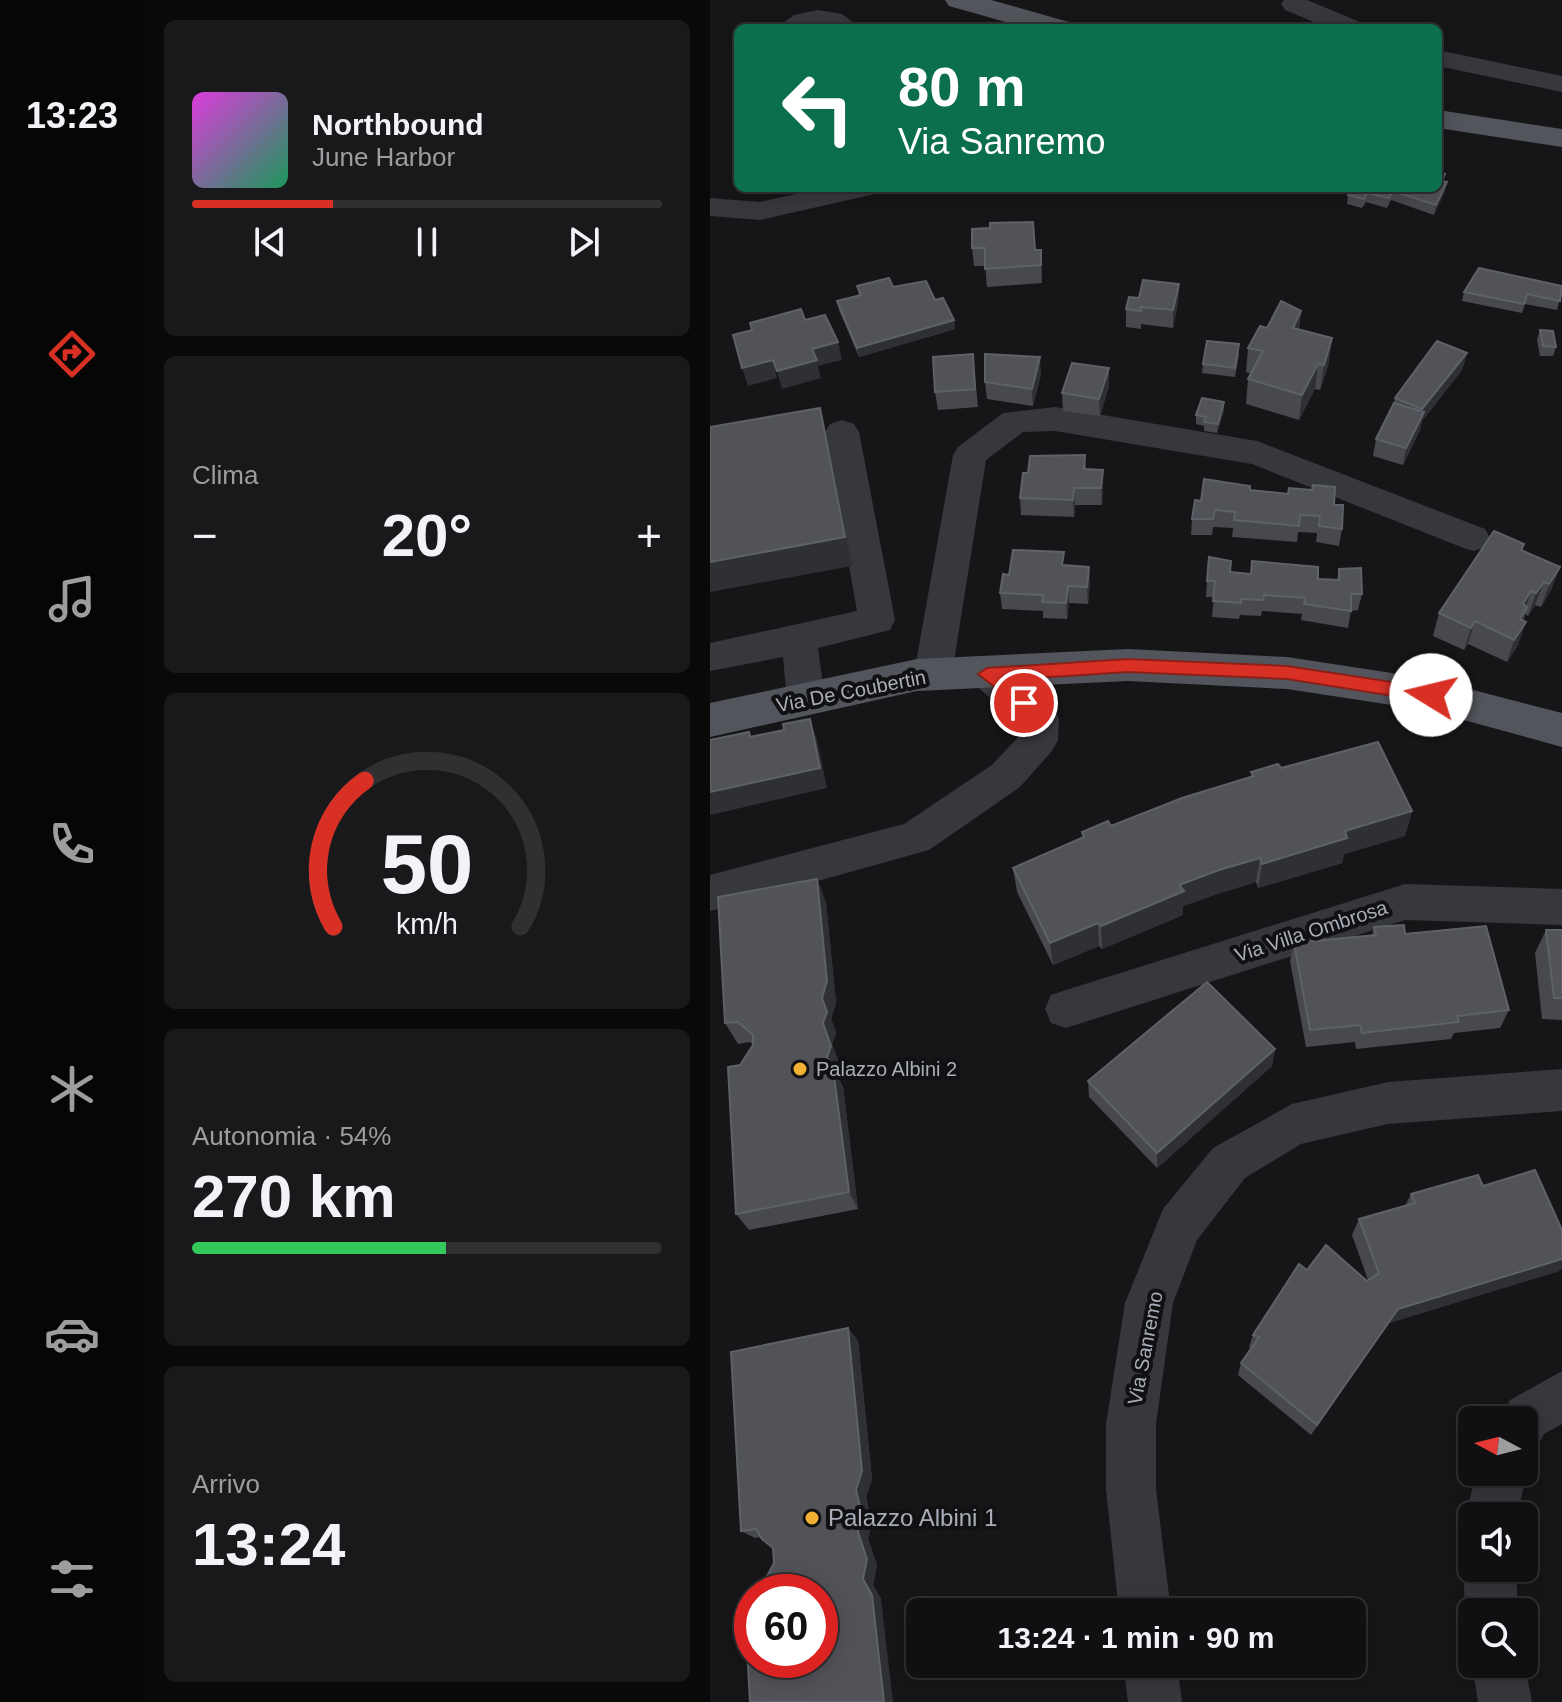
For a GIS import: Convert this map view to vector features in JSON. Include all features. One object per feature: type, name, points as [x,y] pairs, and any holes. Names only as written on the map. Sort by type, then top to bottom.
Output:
[{"type":"main road","points":[[959,0],[1045,24]]},
{"type":"main road","points":[[1442,120],[1562,138]]},
{"type":"main road","name":"Via De Coubertin","points":[[710,720],[917,675],[1128,665],[1287,673],[1431,695],[1562,730]]},
{"type":"street","points":[[1294,4],[1342,24]]},
{"type":"street","points":[[798,24],[813,17],[839,24]]},
{"type":"street","points":[[1442,59],[1562,84]]},
{"type":"street","points":[[710,207],[760,211],[847,192]]},
{"type":"street","points":[[933,674],[970,455],[1015,421],[1055,419],[1257,453],[1473,538]]},
{"type":"street","points":[[710,657],[877,620],[842,432]]},
{"type":"street","points":[[799,639],[806,700]]},
{"type":"street","points":[[710,893],[915,838],[1006,776],[1039,740],[1040,718],[987,674]]},
{"type":"street","name":"Via Villa Ombrosa","points":[[1066,1009],[1405,902],[1562,907]]},
{"type":"street","name":"Via Sanremo","points":[[1144,1598],[1131,1489],[1131,1424],[1149,1303],[1179,1225],[1195,1204],[1229,1163],[1292,1125],[1388,1103],[1562,1090]]},
{"type":"street","points":[[1538,1410],[1562,1396]]},
{"type":"street","points":[[1152,1678],[1155,1702]]},
{"type":"street","points":[[1501,1678],[1505,1702]]},
{"type":"building","points":[[1442,181],[1447,182],[1436,205],[1396,192],[1442,192]]},
{"type":"building","points":[[1349,192],[1392,192],[1389,198],[1367,193],[1364,199],[1348,195]]},
{"type":"building","points":[[1033,222],[1035,250],[1041,250],[1041,265],[985,269],[985,248],[972,248],[972,229],[990,228],[990,223]]},
{"type":"building","points":[[1479,268],[1562,286],[1560,301],[1527,294],[1524,304],[1464,292]]},
{"type":"building","points":[[889,278],[893,287],[926,281],[935,300],[943,298],[954,320],[857,348],[837,301],[861,295],[857,286]]},
{"type":"building","points":[[1143,280],[1179,284],[1173,310],[1126,309],[1129,297],[1139,298]]},
{"type":"building","points":[[1281,301],[1301,311],[1293,328],[1332,338],[1324,365],[1318,364],[1302,395],[1248,379],[1263,351],[1248,348],[1260,326],[1267,328]]},
{"type":"building","points":[[801,309],[805,320],[825,315],[838,342],[812,349],[817,360],[777,371],[773,360],[742,368],[733,335],[752,330],[750,323]]},
{"type":"building","points":[[1540,330],[1553,331],[1556,347],[1543,346]]},
{"type":"building","points":[[1207,341],[1239,344],[1235,368],[1203,364]]},
{"type":"building","points":[[1437,341],[1467,353],[1422,409],[1395,398]]},
{"type":"building","points":[[973,354],[975,389],[935,392],[933,357]]},
{"type":"building","points":[[985,354],[1040,357],[1032,389],[985,382]]},
{"type":"building","points":[[1072,363],[1109,368],[1099,399],[1062,393]]},
{"type":"building","points":[[1202,398],[1224,402],[1218,424],[1204,422],[1206,417],[1196,415]]},
{"type":"building","points":[[1394,403],[1424,412],[1406,448],[1376,439]]},
{"type":"building","points":[[820,408],[845,537],[710,562],[710,427]]},
{"type":"building","points":[[1085,455],[1084,469],[1103,470],[1101,488],[1074,488],[1073,500],[1020,498],[1023,473],[1028,473],[1030,456]]},
{"type":"building","points":[[1204,479],[1250,486],[1250,490],[1288,494],[1289,488],[1312,490],[1313,485],[1335,487],[1334,505],[1343,505],[1342,529],[1319,526],[1320,516],[1300,515],[1299,526],[1234,520],[1235,512],[1215,510],[1213,519],[1192,519],[1195,500],[1201,501]]},
{"type":"building","points":[[1494,531],[1524,544],[1521,550],[1560,567],[1549,584],[1544,582],[1536,593],[1531,591],[1523,604],[1527,607],[1520,619],[1526,622],[1514,640],[1475,621],[1471,628],[1439,613]]},
{"type":"building","points":[[1013,550],[1064,552],[1062,565],[1089,567],[1087,587],[1068,586],[1066,603],[1042,602],[1043,595],[1000,593],[1003,574],[1009,575]]},
{"type":"building","points":[[1209,557],[1231,561],[1230,572],[1251,574],[1252,561],[1318,567],[1318,579],[1339,580],[1339,569],[1361,568],[1362,594],[1351,594],[1351,611],[1304,604],[1305,598],[1264,595],[1263,600],[1241,599],[1241,603],[1213,601],[1215,581],[1207,581]]},
{"type":"building","points":[[810,719],[820,768],[710,792],[710,740],[749,732],[750,737],[784,730],[783,724]]},
{"type":"building","points":[[1378,742],[1412,811],[1345,831],[1347,838],[1262,864],[1260,858],[1219,870],[1179,885],[1184,891],[1101,926],[1098,923],[1050,943],[1013,868],[1084,837],[1082,832],[1108,821],[1111,826],[1182,798],[1254,776],[1251,772],[1278,764],[1281,768]]},
{"type":"building","name":"Palazzo Albini 2","points":[[817,879],[827,981],[822,998],[827,1012],[823,1023],[831,1046],[827,1057],[833,1068],[849,1192],[736,1214],[728,1067],[740,1065],[753,1045],[753,1035],[738,1022],[725,1023],[718,897]]},
{"type":"building","points":[[1404,925],[1405,934],[1486,926],[1509,1010],[1457,1016],[1459,1022],[1362,1033],[1360,1025],[1310,1030],[1294,943],[1376,935],[1374,927]]},
{"type":"building","points":[[1546,930],[1562,930],[1562,998],[1554,998]]},
{"type":"building","points":[[1207,982],[1275,1049],[1157,1153],[1088,1081]]},
{"type":"building","points":[[1535,1170],[1562,1230],[1562,1259],[1398,1309],[1317,1425],[1241,1363],[1259,1337],[1253,1335],[1299,1264],[1307,1270],[1326,1245],[1367,1281],[1379,1273],[1359,1219],[1415,1203],[1411,1194],[1478,1175],[1483,1186]]},
{"type":"building","name":"Palazzo Albini 1","points":[[848,1328],[862,1471],[856,1490],[862,1514],[858,1532],[867,1559],[863,1579],[872,1595],[884,1702],[750,1702],[749,1678],[838,1678],[838,1574],[768,1574],[774,1563],[773,1548],[756,1529],[741,1531],[731,1352]]},
{"type":"place","name":"Palazzo Albini 2","points":[[800,1069]]},
{"type":"place","name":"Palazzo Albini 1","points":[[812,1518]]},
{"type":"route","points":[[1024,703],[987,674],[1128,665],[1255,671],[1431,695]]}]
